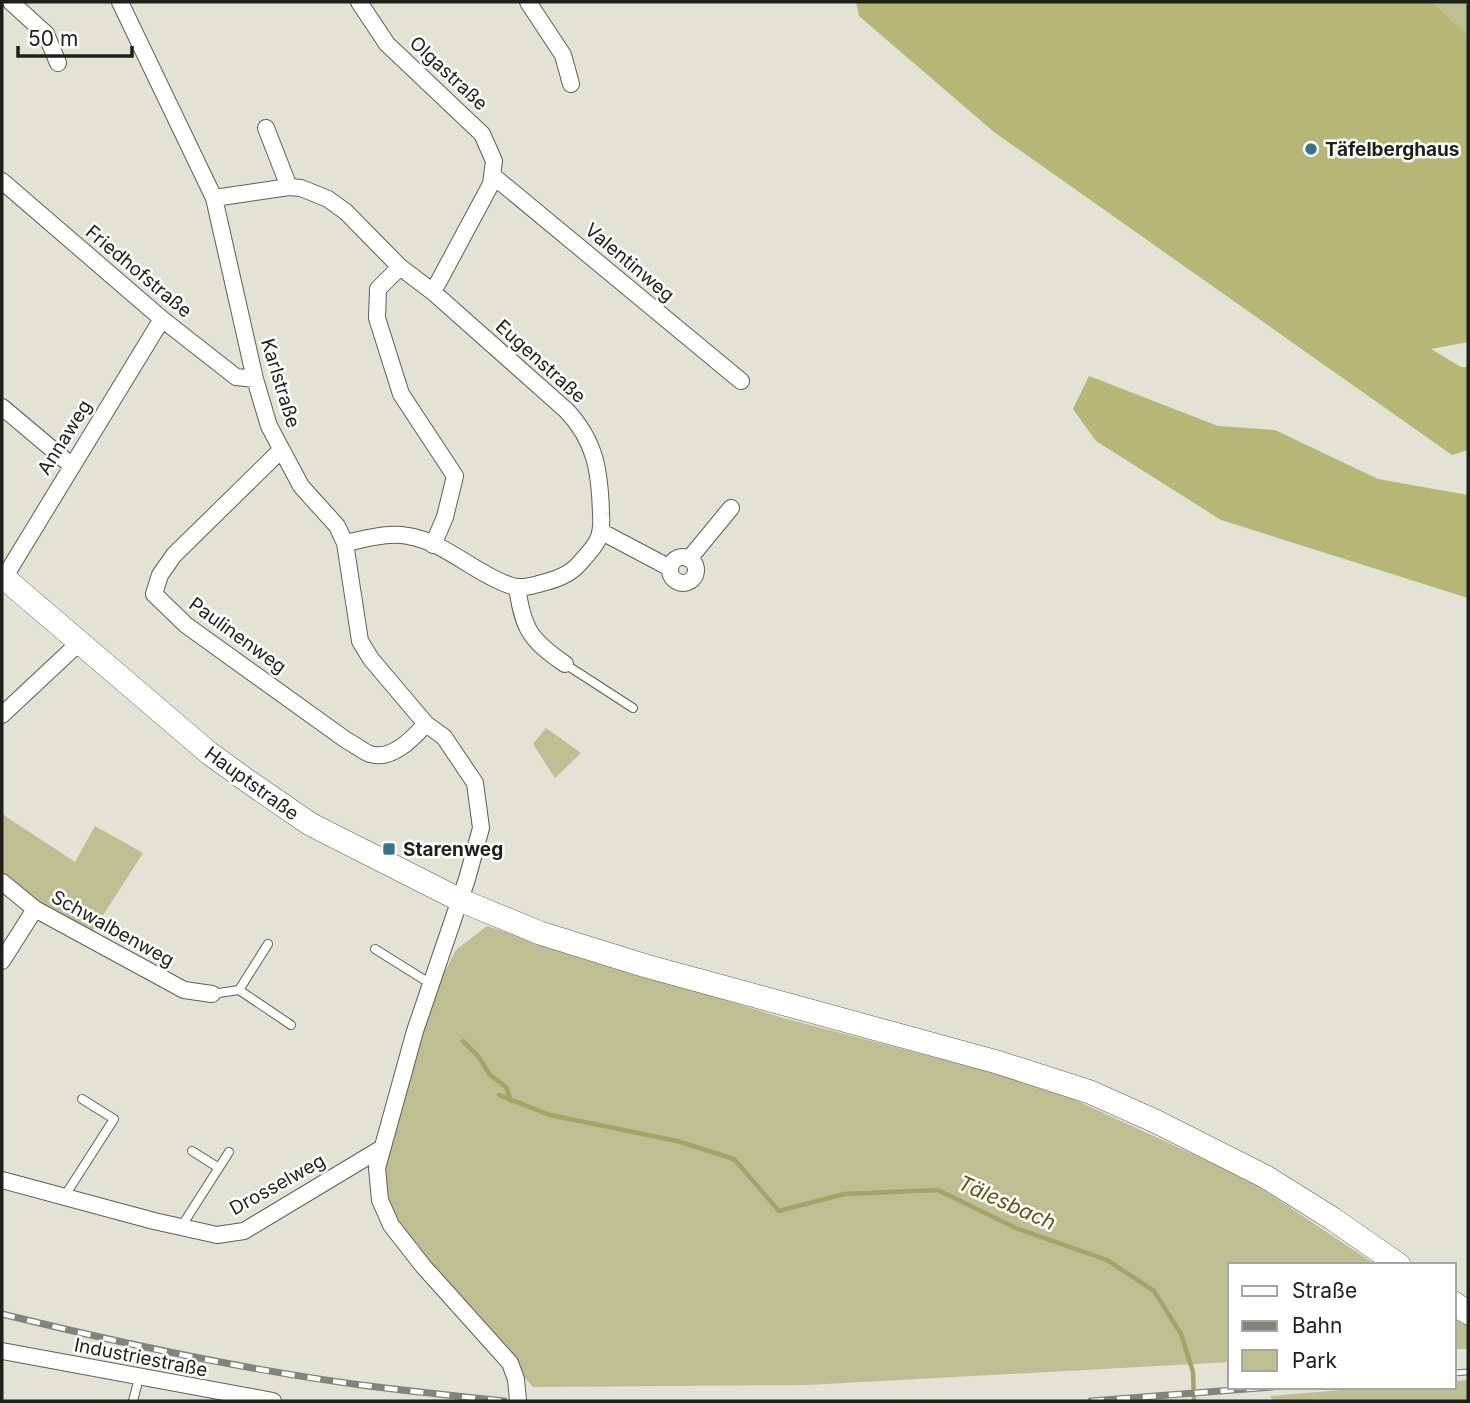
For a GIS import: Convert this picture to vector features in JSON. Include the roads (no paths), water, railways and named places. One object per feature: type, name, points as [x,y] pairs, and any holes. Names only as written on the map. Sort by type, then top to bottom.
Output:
[{"type":"street","points":[[10,2],[46,34],[58,64]]},
{"type":"street","name":"Karlstraße","points":[[120,2],[214,198],[269,426],[301,486],[337,526],[345,543],[360,641],[371,659],[426,724],[444,737],[475,783],[481,828],[460,900]]},
{"type":"street","name":"Olgastraße","points":[[359,2],[387,44],[482,134],[494,161],[492,175]]},
{"type":"street","points":[[528,2],[563,55],[572,84]]},
{"type":"street","points":[[267,128],[289,187]]},
{"type":"street","points":[[433,292],[491,184],[492,175]]},
{"type":"street","name":"Valentinweg","points":[[492,175],[741,381]]},
{"type":"street","name":"Friedhofstraße","points":[[2,181],[162,319],[236,377],[256,379]]},
{"type":"street","name":"Eugenstraße","points":[[214,198],[289,187],[301,188],[328,199],[346,212],[400,267],[433,292],[582,427],[592,448],[600,493],[602,532]]},
{"type":"street","points":[[400,267],[378,289],[377,318],[401,394],[454,476],[445,517],[433,545]]},
{"type":"street","name":"Annaweg","points":[[3,577],[162,319]]},
{"type":"street","points":[[2,407],[71,465]]},
{"type":"street","name":"Paulinenweg","points":[[281,450],[174,555],[160,575],[154,594],[186,625],[346,740],[372,755],[393,752],[413,738],[426,724]]},
{"type":"street","points":[[345,543],[383,535],[410,536],[433,545],[509,585],[527,587],[556,580],[574,569],[592,550],[602,532],[670,568],[677,558],[690,559],[731,508]]},
{"type":"street","name":"Hauptstraße","points":[[3,577],[209,753],[300,817],[460,900],[540,933],[646,966],[997,1062],[1090,1092],[1272,1173],[1396,1263]]},
{"type":"street","points":[[517,587],[521,612],[531,635],[541,648],[565,664]]},
{"type":"street","points":[[3,712],[80,642]]},
{"type":"street","name":"Schwalbenweg","points":[[2,882],[35,909],[184,990],[212,995]]},
{"type":"street","points":[[460,900],[415,1031],[382,1147],[377,1168],[380,1200],[391,1225],[423,1266],[510,1363],[516,1379],[518,1401]]},
{"type":"street","points":[[2,961],[35,909]]},
{"type":"street","name":"Drosselweg","points":[[2,1180],[217,1235],[244,1231],[382,1147]]},
{"type":"street","name":"Industriestraße","points":[[2,1351],[273,1401]]},
{"type":"lane","points":[[565,664],[633,708]]},
{"type":"lane","points":[[239,990],[268,944]]},
{"type":"lane","points":[[375,949],[431,984]]},
{"type":"lane","points":[[212,995],[239,990],[291,1025]]},
{"type":"lane","points":[[64,1196],[114,1119],[82,1099]]},
{"type":"lane","points":[[192,1151],[219,1168]]},
{"type":"lane","points":[[181,1227],[229,1152]]},
{"type":"lane","points":[[132,1401],[139,1378]]},
{"type":"waterway","points":[[463,1041],[478,1056],[490,1075],[506,1087],[511,1101]]},
{"type":"waterway","name":"Tälesbach","points":[[499,1095],[550,1115],[677,1141],[734,1159],[779,1211],[844,1194],[938,1190],[1016,1228],[1107,1260],[1154,1291],[1181,1334],[1193,1372],[1194,1401]]},
{"type":"railway","points":[[2,1314],[136,1345],[270,1371],[361,1385],[504,1401]]},
{"type":"railway","points":[[1456,1373],[1468,1372]]},
{"type":"railway","points":[[1091,1401],[1246,1389]]},
{"type":"place","name":"Täfelberghaus","points":[[1311,149]]},
{"type":"place","name":"Starenweg","points":[[389,849]]}]
